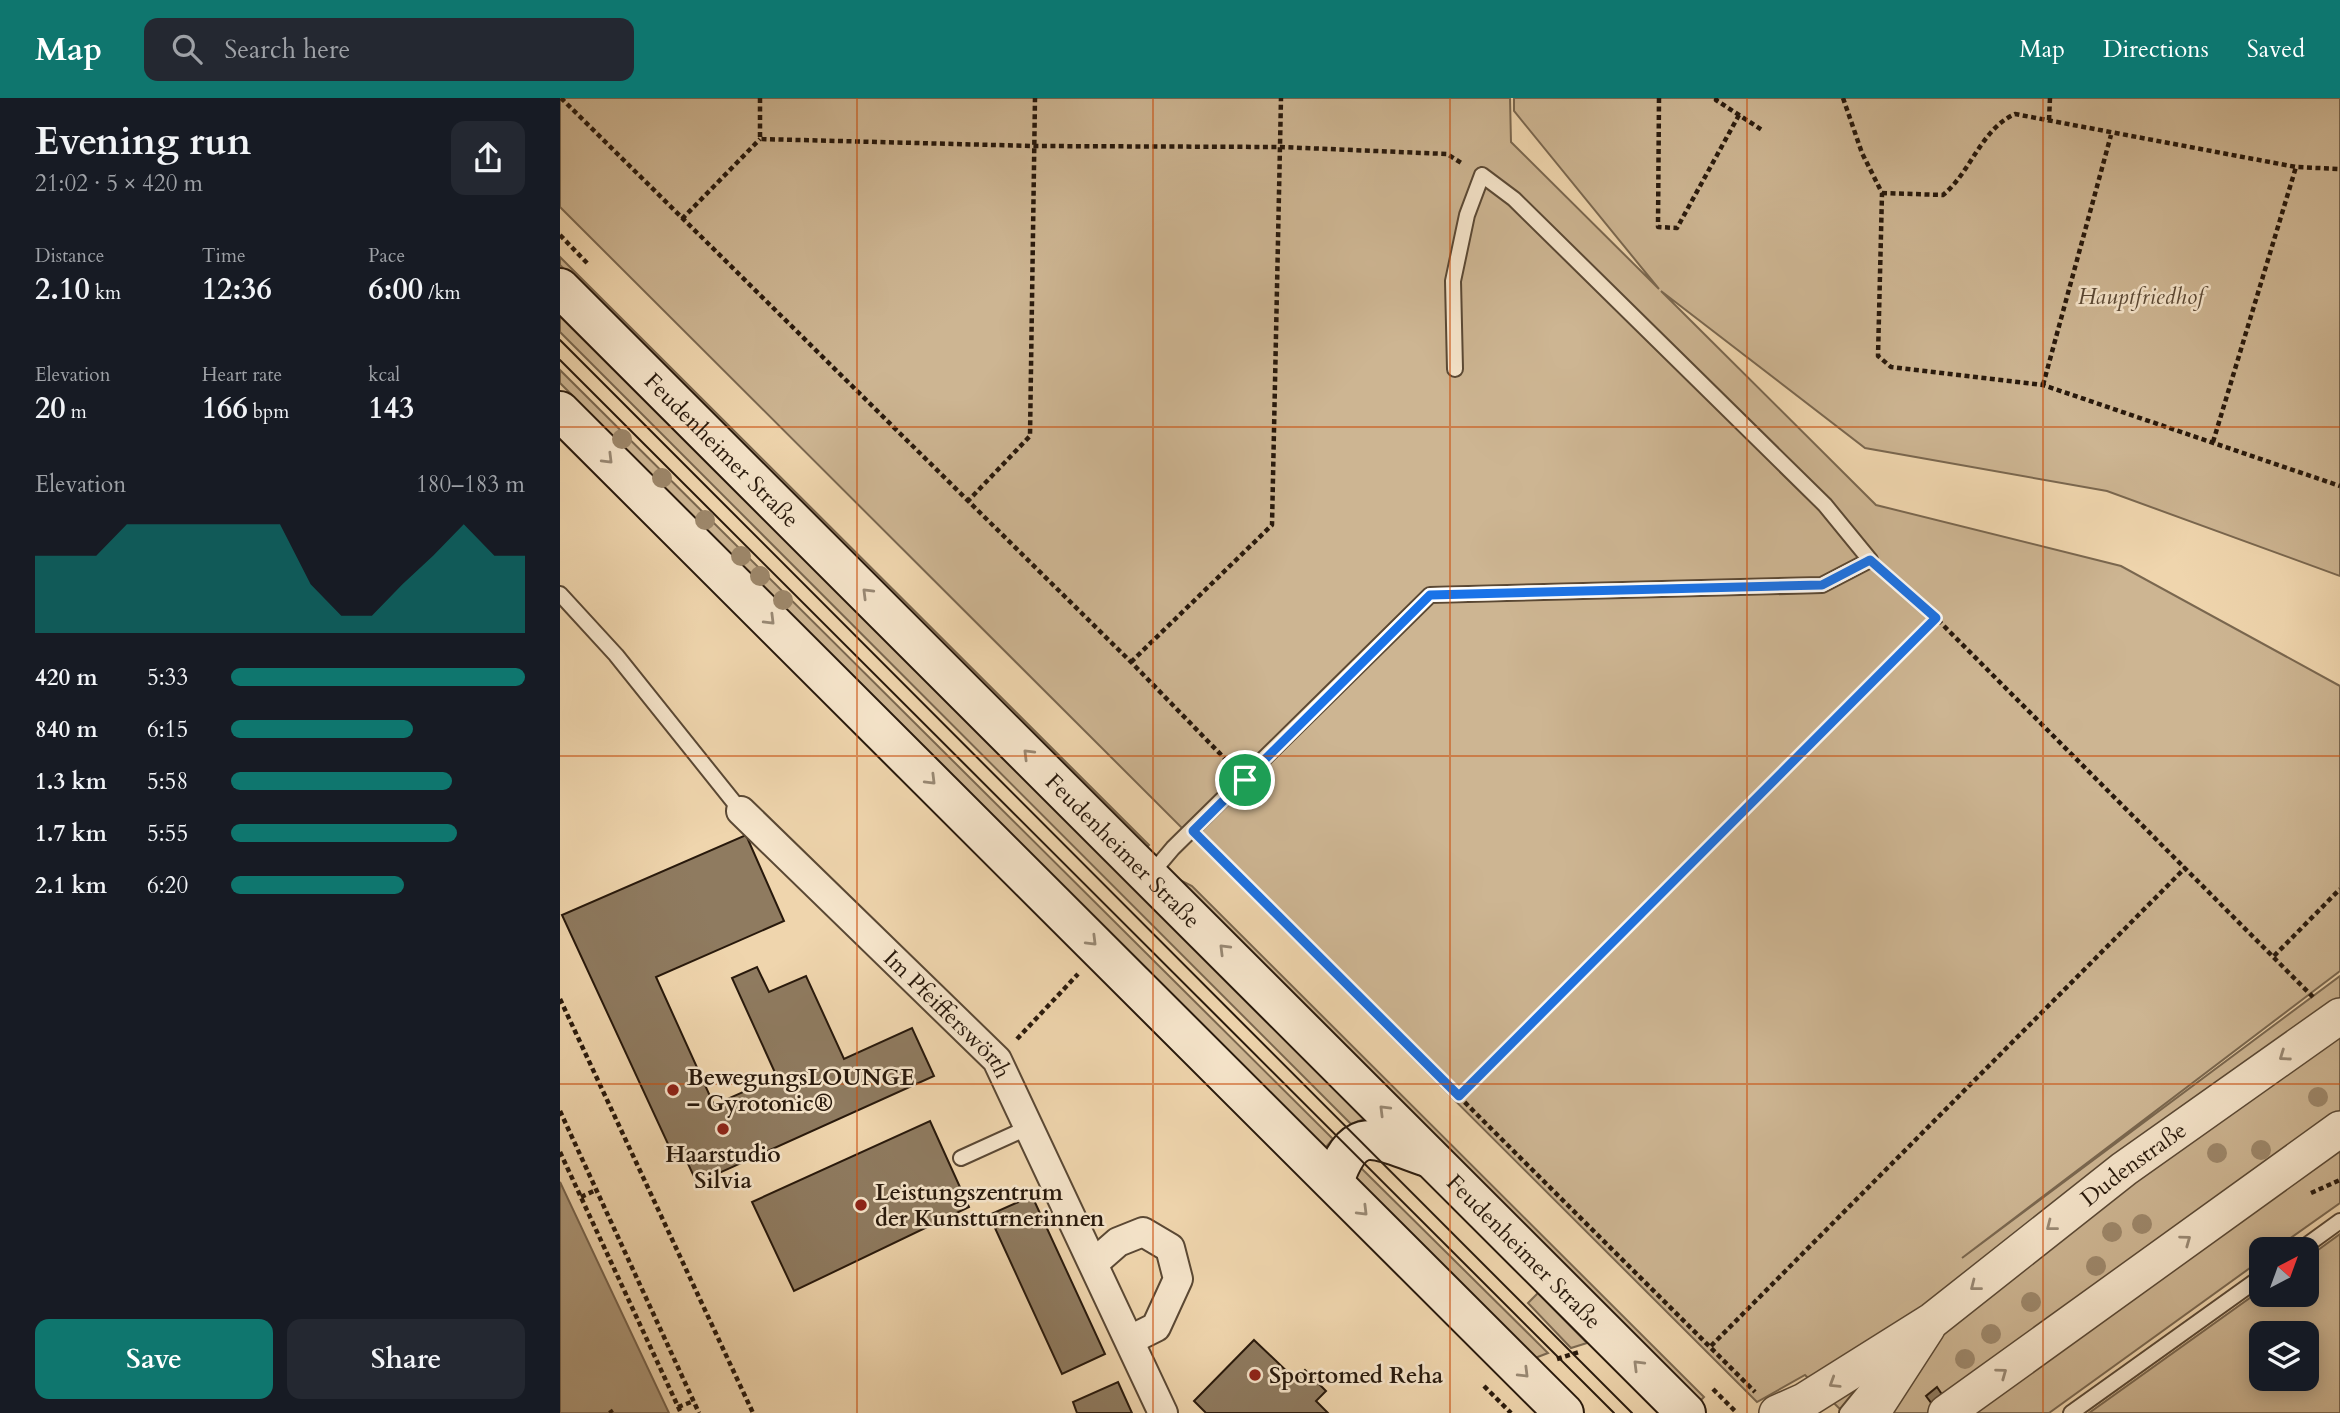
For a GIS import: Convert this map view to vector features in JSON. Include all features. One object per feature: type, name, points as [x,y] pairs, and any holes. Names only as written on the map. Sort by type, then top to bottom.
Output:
[{"type":"main road","name":"Feudenheimer Straße","points":[[560,288],[1686,1413]]},
{"type":"main road","points":[[560,411],[1564,1413]]},
{"type":"main road","points":[[1334,1182],[1349,1150],[1358,1140],[1368,1138],[1432,1158]]},
{"type":"street","name":"Im Pfeifferswörth","points":[[741,811],[997,1060],[1163,1413]]},
{"type":"street","name":"Dudenstraße","points":[[1769,1406],[1804,1401],[1933,1320],[2123,1169],[2340,1016]]},
{"type":"street","points":[[1946,1413],[2340,1129]]},
{"type":"street","points":[[1094,1263],[1118,1242],[1143,1232],[1170,1248],[1178,1279],[1156,1327],[1130,1340]]},
{"type":"street","name":"Dudenstraße","points":[[1872,1413],[1933,1320]]},
{"type":"lane","points":[[1150,875],[1173,848],[1430,595],[1822,585],[1870,560],[1815,495],[1514,198],[1482,175],[1467,215],[1453,281],[1455,369]]},
{"type":"lane","points":[[560,594],[616,654],[741,811]]},
{"type":"lane","points":[[961,1158],[1027,1128]]},
{"type":"lane","points":[[2318,1237],[2340,1221]]},
{"type":"lane","points":[[2071,1413],[2249,1287]]},
{"type":"lane","points":[[1847,1413],[1883,1370],[1933,1320]]},
{"type":"path","points":[[561,98],[1131,662],[1245,780]]},
{"type":"path","points":[[682,219],[760,139],[760,98]]},
{"type":"path","points":[[967,502],[1030,436],[1035,98]]},
{"type":"path","points":[[1131,662],[1272,525],[1282,98]]},
{"type":"path","points":[[1659,98],[1658,227],[1677,228],[1739,115]]},
{"type":"path","points":[[1717,98],[1716,100],[1762,130]]},
{"type":"path","points":[[1843,98],[1862,153],[1882,193],[1878,356],[1891,368],[2043,385],[2340,486]]},
{"type":"path","points":[[2049,120],[2050,98]]},
{"type":"path","points":[[1882,193],[1943,195],[1959,182],[1997,122],[2015,114],[2111,135],[2296,167],[2340,170]]},
{"type":"path","points":[[2043,385],[2111,135]]},
{"type":"path","points":[[760,139],[1034,146],[1281,147],[1447,154],[1482,175]]},
{"type":"path","points":[[2213,442],[2296,167]]},
{"type":"path","points":[[1870,560],[1936,618],[2311,995]]},
{"type":"path","points":[[1459,1096],[1936,618]]},
{"type":"path","points":[[1193,831],[1769,1406]]},
{"type":"path","points":[[1711,1346],[2186,867]]},
{"type":"path","points":[[2274,956],[2340,889]]},
{"type":"path","points":[[997,1060],[1081,972]]},
{"type":"path","points":[[560,999],[753,1413]]},
{"type":"path","points":[[560,1111],[699,1413]]},
{"type":"path","points":[[560,1152],[681,1413]]},
{"type":"path","points":[[580,1197],[596,1190]]},
{"type":"path","points":[[1549,1362],[1585,1350]]},
{"type":"path","points":[[678,1407],[694,1401]]},
{"type":"green space","name":"Hauptfriedhof","points":[[560,98],[1510,98],[1511,142],[1659,289],[1514,111],[1514,98],[2340,98],[2340,576],[2107,491],[1865,448],[1661,291],[1876,505],[2121,566],[2340,686],[2340,971],[1962,1258],[2340,976],[2340,1203],[2292,1237],[2249,1237],[2249,1269],[2049,1413],[1844,1413],[1805,1375],[1757,1402],[560,207]]},
{"type":"green space","points":[[560,257],[1149,845],[1145,849],[560,265]]},
{"type":"green space","points":[[560,313],[1367,1118],[1351,1124],[560,332]]},
{"type":"green space","points":[[560,370],[1333,1139],[1325,1148],[560,383]]},
{"type":"green space","points":[[1174,877],[1192,886],[1704,1397],[1700,1401]]},
{"type":"green space","points":[[1354,1161],[1548,1353],[1535,1358],[1349,1173]]},
{"type":"green space","points":[[2340,1234],[2340,1413],[2089,1413],[2249,1299],[2249,1307],[2319,1307],[2319,1249]]},
{"type":"green space","points":[[1538,1293],[1587,1343],[1571,1348],[1528,1303]]},
{"type":"shaded area","points":[[560,1182],[669,1413],[560,1413]]},
{"type":"building","points":[[746,835],[784,921],[656,977],[714,1105],[777,1077],[732,978],[757,967],[769,992],[806,976],[844,1059],[912,1028],[934,1076],[697,1183],[683,1153],[674,1157],[562,915]]},
{"type":"building","name":"Leistungszentrum der Kunstturnerinnen","points":[[930,1121],[969,1207],[794,1291],[752,1202]]},
{"type":"building","points":[[1032,1196],[1105,1354],[1062,1374],[989,1215]]},
{"type":"building","name":"Sportomed Reha","points":[[1254,1340],[1296,1380],[1305,1370],[1326,1391],[1316,1401],[1328,1413],[1206,1413],[1194,1401]]},
{"type":"building","points":[[1118,1382],[1132,1413],[1077,1413],[1073,1402]]},
{"type":"building","points":[[1937,1387],[1943,1396],[1932,1404],[1926,1396]]},
{"type":"tram line","points":[[560,340],[1632,1413]]},
{"type":"tram line","points":[[560,360],[1614,1413]]},
{"type":"place","name":"BewegungsLOUNGE – Gyrotonic®","points":[[673,1090]]},
{"type":"place","name":"Haarstudio Silvia","points":[[723,1129]]},
{"type":"place","name":"Leistungszentrum der Kunstturnerinnen","points":[[861,1205]]},
{"type":"place","name":"Sportomed Reha","points":[[1255,1375]]},
{"type":"route","points":[[1870,560],[1936,618],[1459,1096],[1193,831],[1245,780],[1430,595],[1822,585],[1870,560]]}]
